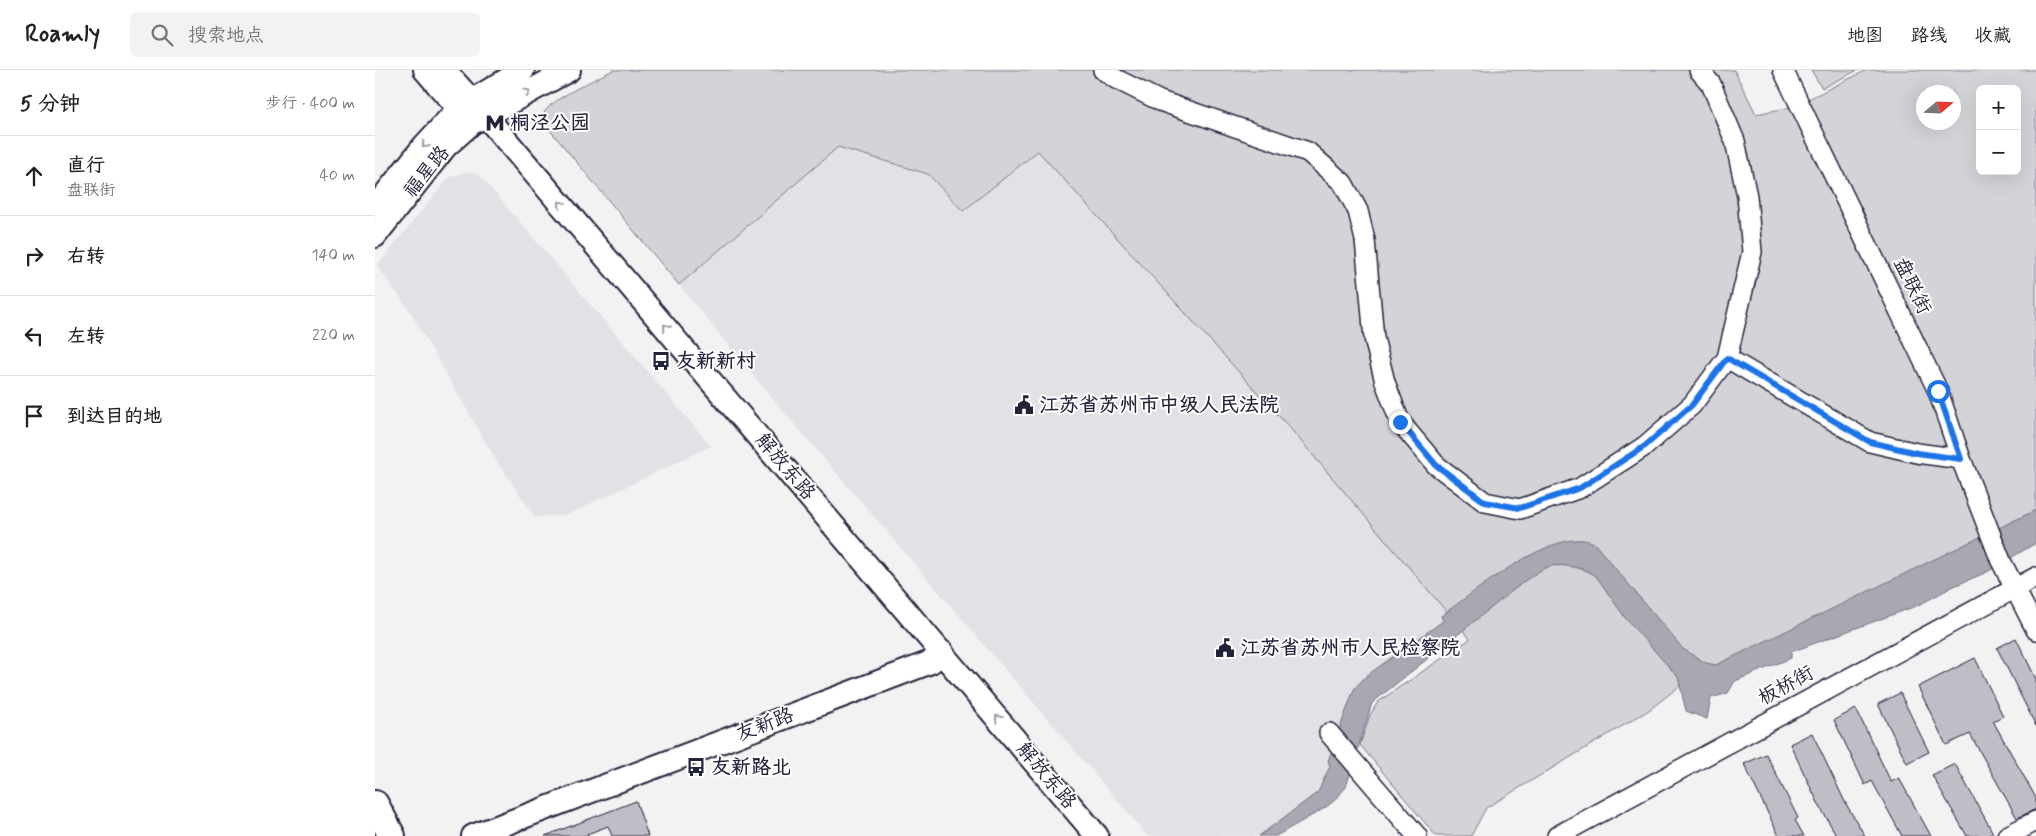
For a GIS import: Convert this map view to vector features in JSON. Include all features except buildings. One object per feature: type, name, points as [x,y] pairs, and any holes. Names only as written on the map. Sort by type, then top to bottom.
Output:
[{"type":"highway","points":[[375,804],[392,836]]},
{"type":"main road","points":[[425,70],[471,111]]},
{"type":"main road","points":[[444,70],[471,111]]},
{"type":"main road","points":[[471,111],[523,70]]},
{"type":"main road","points":[[471,111],[569,70]]},
{"type":"main road","name":"福星路","points":[[375,207],[423,147],[471,111]]},
{"type":"main road","name":"福星路","points":[[375,236],[471,111]]},
{"type":"main road","name":"解放东路","points":[[471,111],[941,662],[1097,836]]},
{"type":"main road","name":"解放东路","points":[[941,662],[1077,836]]},
{"type":"main road","name":"友新路","points":[[473,836],[941,662]]},
{"type":"main road","name":"友新路","points":[[509,836],[941,662]]},
{"type":"main road","points":[[375,824],[381,836]]},
{"type":"street","points":[[1103,70],[1116,79],[1160,101],[1308,152],[1343,183],[1358,212],[1365,240],[1373,338],[1385,382],[1400,422],[1436,465],[1485,502],[1520,508],[1580,488],[1645,446],[1692,405],[1727,358],[1751,252],[1747,196],[1735,140],[1711,84],[1699,70]]},
{"type":"street","name":"盘联街","points":[[1783,70],[1938,391],[1961,459],[2001,561],[2036,630]]},
{"type":"street","points":[[1727,358],[1870,442],[1917,453],[1961,459]]},
{"type":"street","name":"板桥街","points":[[1557,836],[2036,576]]},
{"type":"street","points":[[1329,733],[1417,836]]},
{"type":"street","points":[[2007,836],[2036,821]]},
{"type":"shaded area","name":"桐泾公园","points":[[613,70],[1734,70],[1756,114],[1792,107],[1867,70],[2036,70],[2036,510],[1681,685],[1649,710],[1486,808],[1471,836],[1436,836],[1360,745],[1370,715],[1378,702],[1470,639],[1288,426],[1038,151],[963,211],[928,174],[838,147],[679,285],[549,129],[544,114],[547,109],[574,90]]},
{"type":"shaded area","points":[[1811,70],[1858,70],[1822,88]]},
{"type":"shaded area","points":[[838,147],[928,174],[963,211],[1038,151],[1288,426],[1447,611],[1441,616],[1444,621],[1366,676],[1354,689],[1328,761],[1330,766],[1318,792],[1259,836],[1148,836],[761,385],[679,285]]},
{"type":"shaded area","points":[[466,172],[477,174],[484,180],[711,446],[567,515],[535,517],[496,460],[408,308],[377,266],[446,181],[450,177]]},
{"type":"shaded area","points":[[2036,510],[2036,543],[1987,572],[1952,587],[1919,605],[1791,652],[1791,658],[1735,681],[1728,693],[1711,698],[1707,719],[1686,711],[1678,677],[1626,619],[1596,576],[1587,571],[1568,566],[1544,568],[1526,580],[1372,703],[1346,787],[1335,800],[1325,808],[1276,836],[1259,836],[1318,792],[1330,766],[1328,761],[1354,689],[1366,676],[1443,621],[1441,616],[1493,578],[1537,552],[1558,543],[1578,540],[1594,543],[1683,649],[1706,663],[1716,665]]},
{"type":"place","name":"桐泾公园","points":[[495,123]]},
{"type":"place","name":"友新新村","points":[[661,361]]},
{"type":"place","name":"江苏省苏州市中级人民法院","points":[[1024,405]]},
{"type":"place","name":"江苏省苏州市人民检察院","points":[[1225,648]]},
{"type":"place","name":"友新路北","points":[[696,767]]},
{"type":"route","points":[[1400,422],[1436,465],[1485,502],[1520,508],[1580,488],[1645,446],[1692,405],[1727,358],[1870,442],[1917,453],[1961,459],[1938,391]]}]
